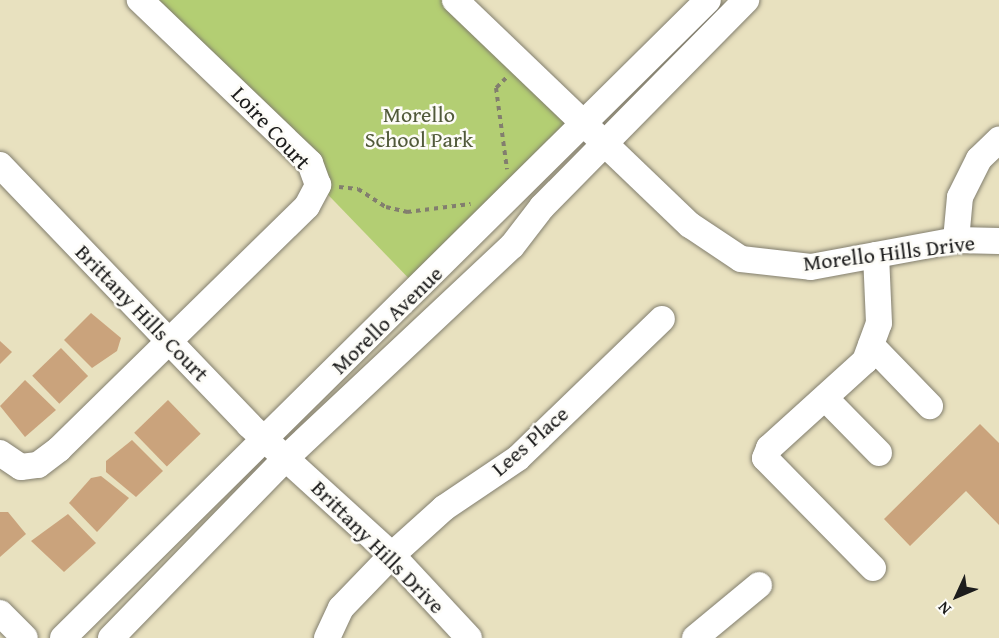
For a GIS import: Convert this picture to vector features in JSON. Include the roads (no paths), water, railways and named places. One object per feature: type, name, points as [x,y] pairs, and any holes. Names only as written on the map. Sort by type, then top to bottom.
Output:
[{"type":"street","name":"Loire Court","points":[[0,453],[21,467],[38,465],[170,343],[307,206],[318,184],[310,163],[140,0]]},
{"type":"street","name":"Morello Avenue","points":[[63,638],[585,128],[708,0]]},
{"type":"street","name":"Morello Avenue","points":[[111,638],[287,457],[512,246],[542,207],[605,146],[746,0]]},
{"type":"street","name":"Morello Hills Drive","points":[[456,1],[585,128],[690,225],[741,259],[811,267],[956,240],[999,241]]},
{"type":"street","points":[[956,240],[960,196],[980,159],[999,141]]},
{"type":"street","name":"Brittany Hills Court","points":[[0,165],[170,343],[266,440],[287,457]]},
{"type":"street","points":[[873,568],[765,458],[769,448],[865,361],[879,323],[876,255]]},
{"type":"street","name":"Lees Place","points":[[327,638],[341,608],[392,555],[444,508],[518,458],[662,319]]},
{"type":"street","points":[[871,345],[930,406]]},
{"type":"street","points":[[825,398],[879,453]]},
{"type":"street","name":"Brittany Hills Drive","points":[[287,457],[392,555],[469,638]]},
{"type":"street","points":[[695,638],[759,585]]},
{"type":"street","points":[[0,613],[25,638]]},
{"type":"park label","name":"Morello School Park","points":[[419,126]]}]
